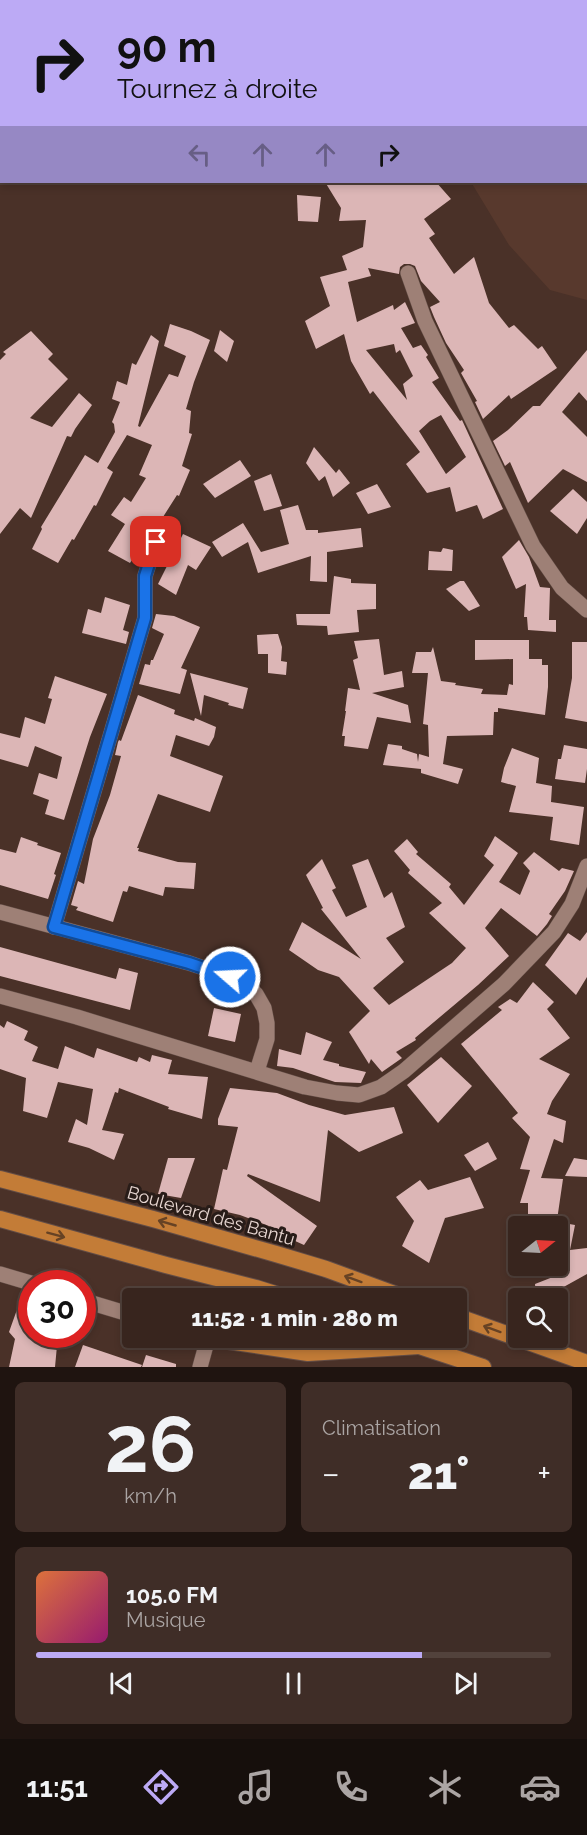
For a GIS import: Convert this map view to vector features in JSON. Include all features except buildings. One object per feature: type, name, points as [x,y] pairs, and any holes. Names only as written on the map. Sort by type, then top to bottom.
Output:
[{"type":"highway","name":"Boulevard des Bantu","points":[[0,1179],[276,1254],[378,1288]]},
{"type":"highway","points":[[0,1219],[256,1288]]},
{"type":"highway","points":[[467,1320],[587,1364]]},
{"type":"highway","points":[[275,1348],[308,1353],[387,1348]]},
{"type":"highway","points":[[425,1348],[483,1367]]},
{"type":"street","points":[[408,273],[425,321],[534,546],[562,588],[587,610]]},
{"type":"street","points":[[54,927],[145,618],[145,576],[156,542]]},
{"type":"street","points":[[0,996],[305,1087],[358,1095],[381,1087],[404,1071],[470,1015],[536,952],[554,932],[572,904],[587,866]]},
{"type":"street","points":[[0,912],[189,963],[242,981],[256,994],[264,1008],[267,1023],[267,1039],[256,1071]]},
{"type":"street","points":[[0,1274],[18,1279]]},
{"type":"street","points":[[96,1303],[122,1312]]},
{"type":"street","points":[[200,1367],[205,1348]]},
{"type":"shaded area","points":[[472,183],[587,183],[587,300],[550,290],[509,245]]},
{"type":"route","points":[[156,542],[145,576],[145,618],[54,927],[189,963],[230,977]]}]
